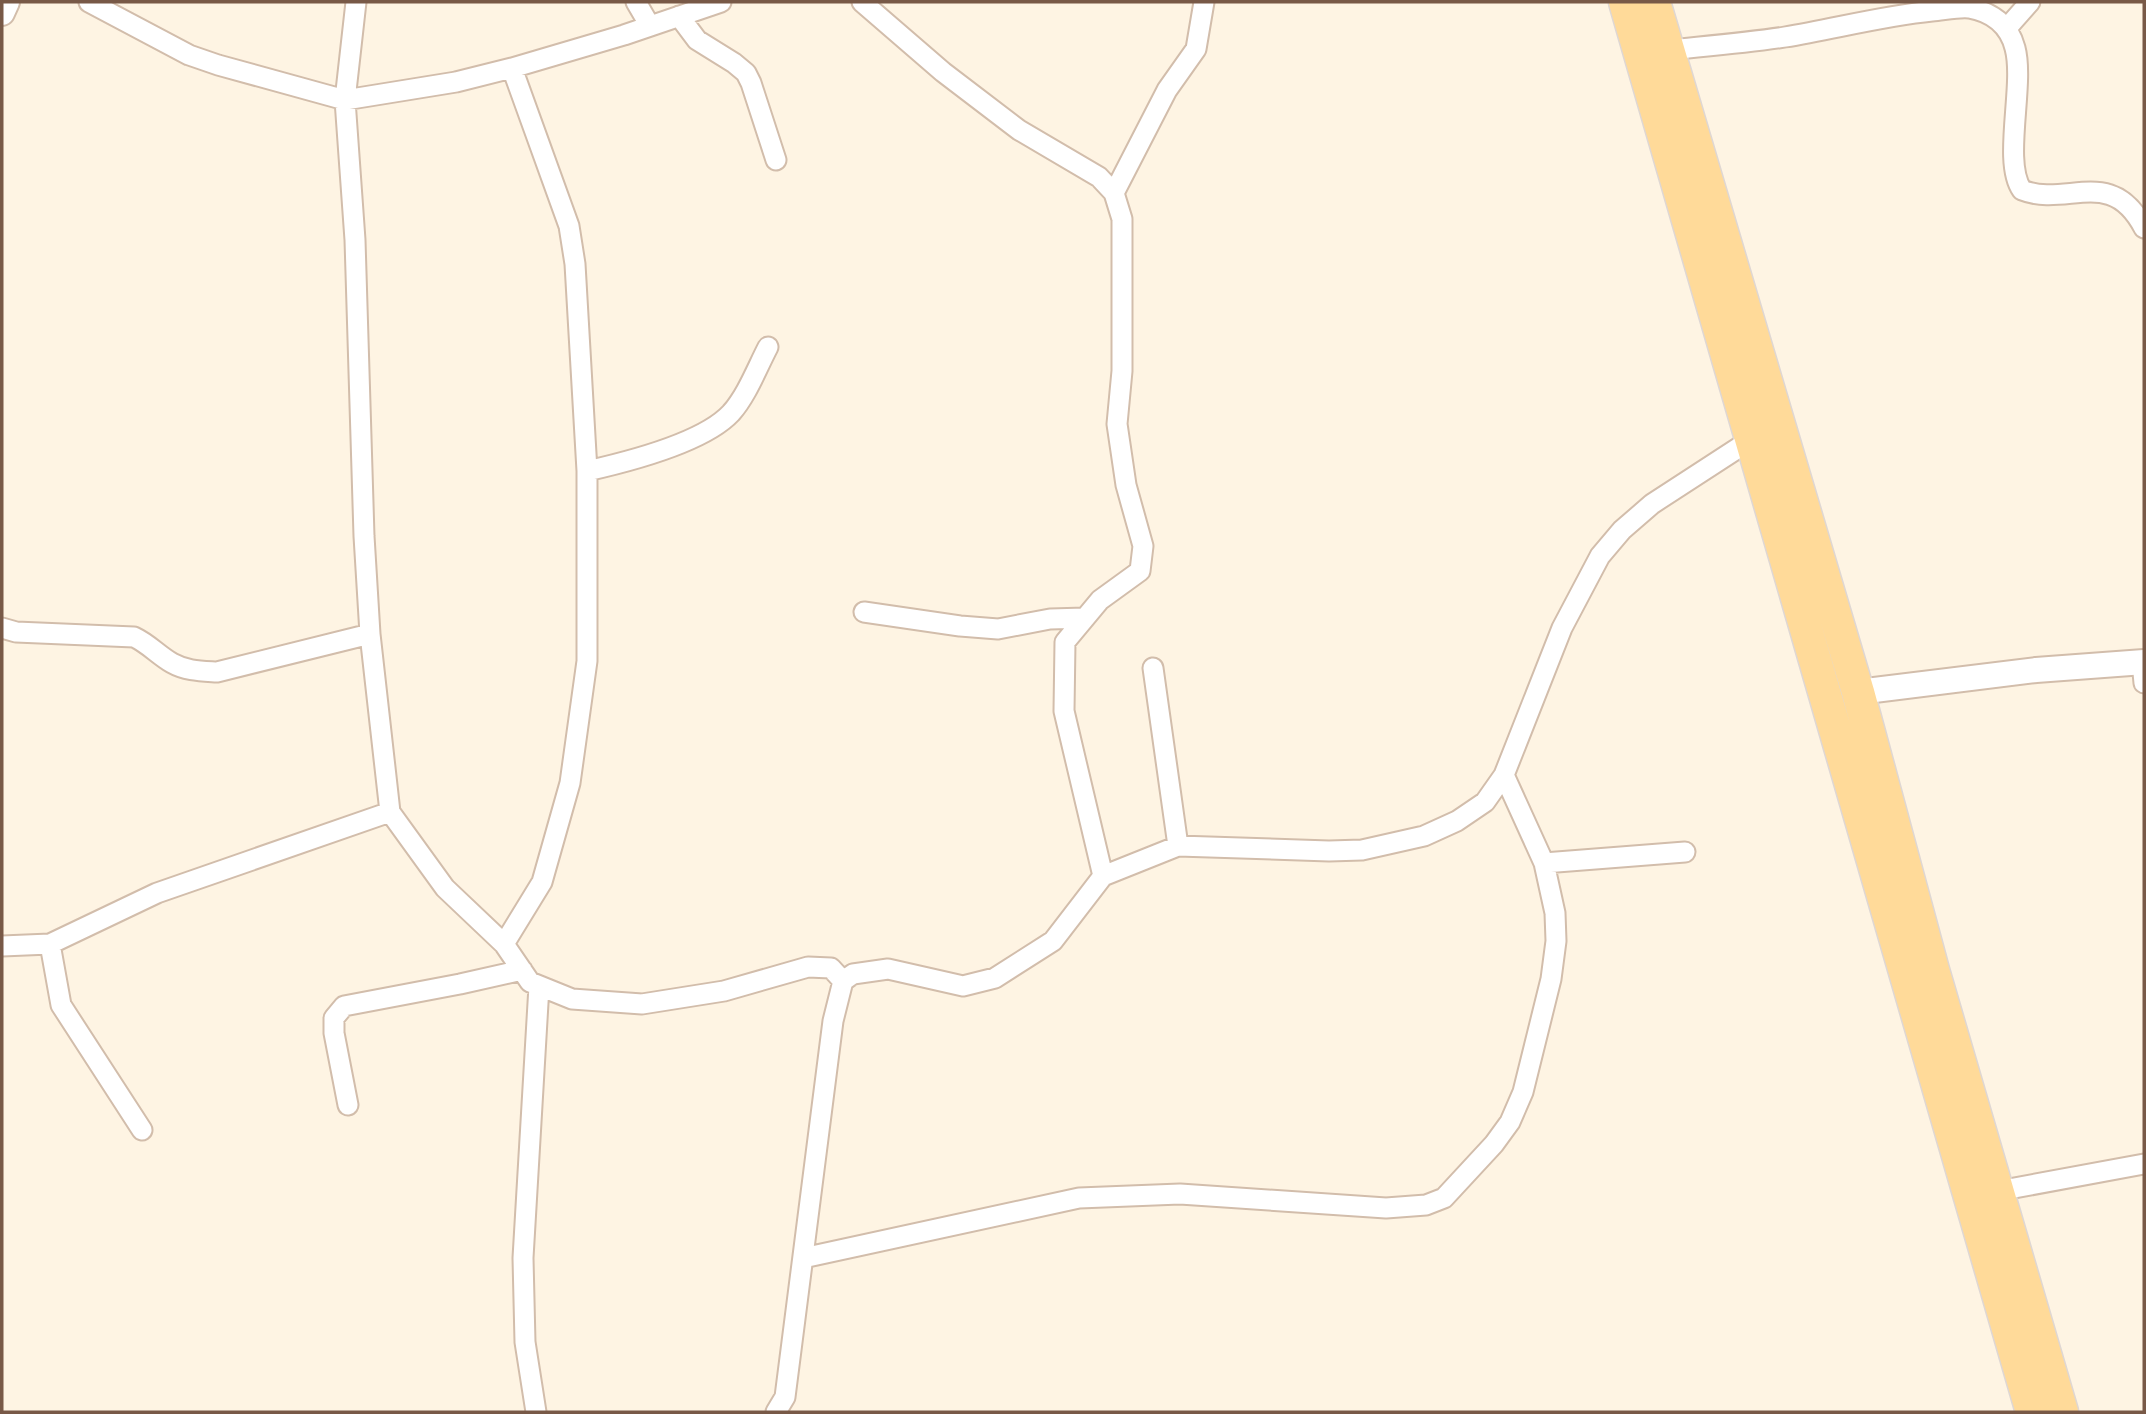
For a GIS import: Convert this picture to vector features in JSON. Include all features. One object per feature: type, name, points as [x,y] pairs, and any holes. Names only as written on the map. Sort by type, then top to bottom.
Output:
[{"type":"main road","points":[[1625,2],[2032,1412]]},
{"type":"main road","points":[[1654,2],[1858,692],[1933,970],[2062,1412]]},
{"type":"street","points":[[2,13],[7,2]]},
{"type":"street","points":[[89,2],[189,55],[345,100],[456,82],[512,68],[721,2]]},
{"type":"street","points":[[356,2],[345,100],[355,240],[364,536],[370,634],[390,812],[445,888],[503,944],[530,982],[572,999],[642,1004],[724,991],[808,967],[831,968],[843,981]]},
{"type":"street","points":[[636,2],[650,26]]},
{"type":"street","points":[[862,2],[943,72],[1019,130],[1099,177],[1114,192],[1122,219],[1122,371],[1117,424],[1126,485],[1143,546],[1140,571],[1100,600],[1065,642],[1064,711],[1103,876]]},
{"type":"street","points":[[1114,192],[1167,90],[1196,49],[1204,2]]},
{"type":"street","points":[[2007,28],[2031,2]]},
{"type":"street","points":[[1668,50],[1785,37],[1907,13],[1967,8],[1990,13],[2007,28],[2015,48],[2018,82],[2014,165],[2022,190],[2043,195],[2088,191],[2103,193],[2123,202],[2142,217]]},
{"type":"street","points":[[680,16],[697,40],[746,73],[776,160]]},
{"type":"street","points":[[503,944],[542,882],[570,783],[587,661],[587,471],[575,264],[569,226],[512,68]]},
{"type":"street","points":[[587,471],[639,459],[708,430],[731,413],[768,347]]},
{"type":"street","points":[[776,1412],[785,1396],[834,1021],[843,981],[853,974],[888,969],[963,986],[995,978],[1053,942],[1103,876],[1178,846],[1362,850],[1424,836],[1457,821],[1485,802],[1504,775],[1562,628],[1600,556],[1622,530],[1653,504],[1752,439]]},
{"type":"street","points":[[864,612],[998,629],[1050,619],[1085,618]]},
{"type":"street","points":[[2,628],[16,632],[134,638],[147,643],[175,665],[193,671],[217,672],[370,634]]},
{"type":"street","points":[[1153,668],[1178,846]]},
{"type":"street","points":[[1858,692],[2036,670],[2144,669]]},
{"type":"street","points":[[803,1258],[1079,1198],[1180,1194],[1386,1208],[1426,1205],[1444,1198],[1494,1144],[1510,1122],[1523,1092],[1551,979],[1556,941],[1555,913],[1544,863],[1504,775]]},
{"type":"street","points":[[2,946],[50,944],[157,893],[390,812]]},
{"type":"street","points":[[1544,863],[1685,852]]},
{"type":"street","points":[[50,944],[61,1004],[142,1130]]},
{"type":"street","points":[[348,1105],[334,1033],[334,1018],[344,1006],[522,970]]},
{"type":"street","points":[[536,1412],[525,1342],[523,1258],[540,986]]},
{"type":"street","points":[[1998,1191],[2144,1164]]}]
